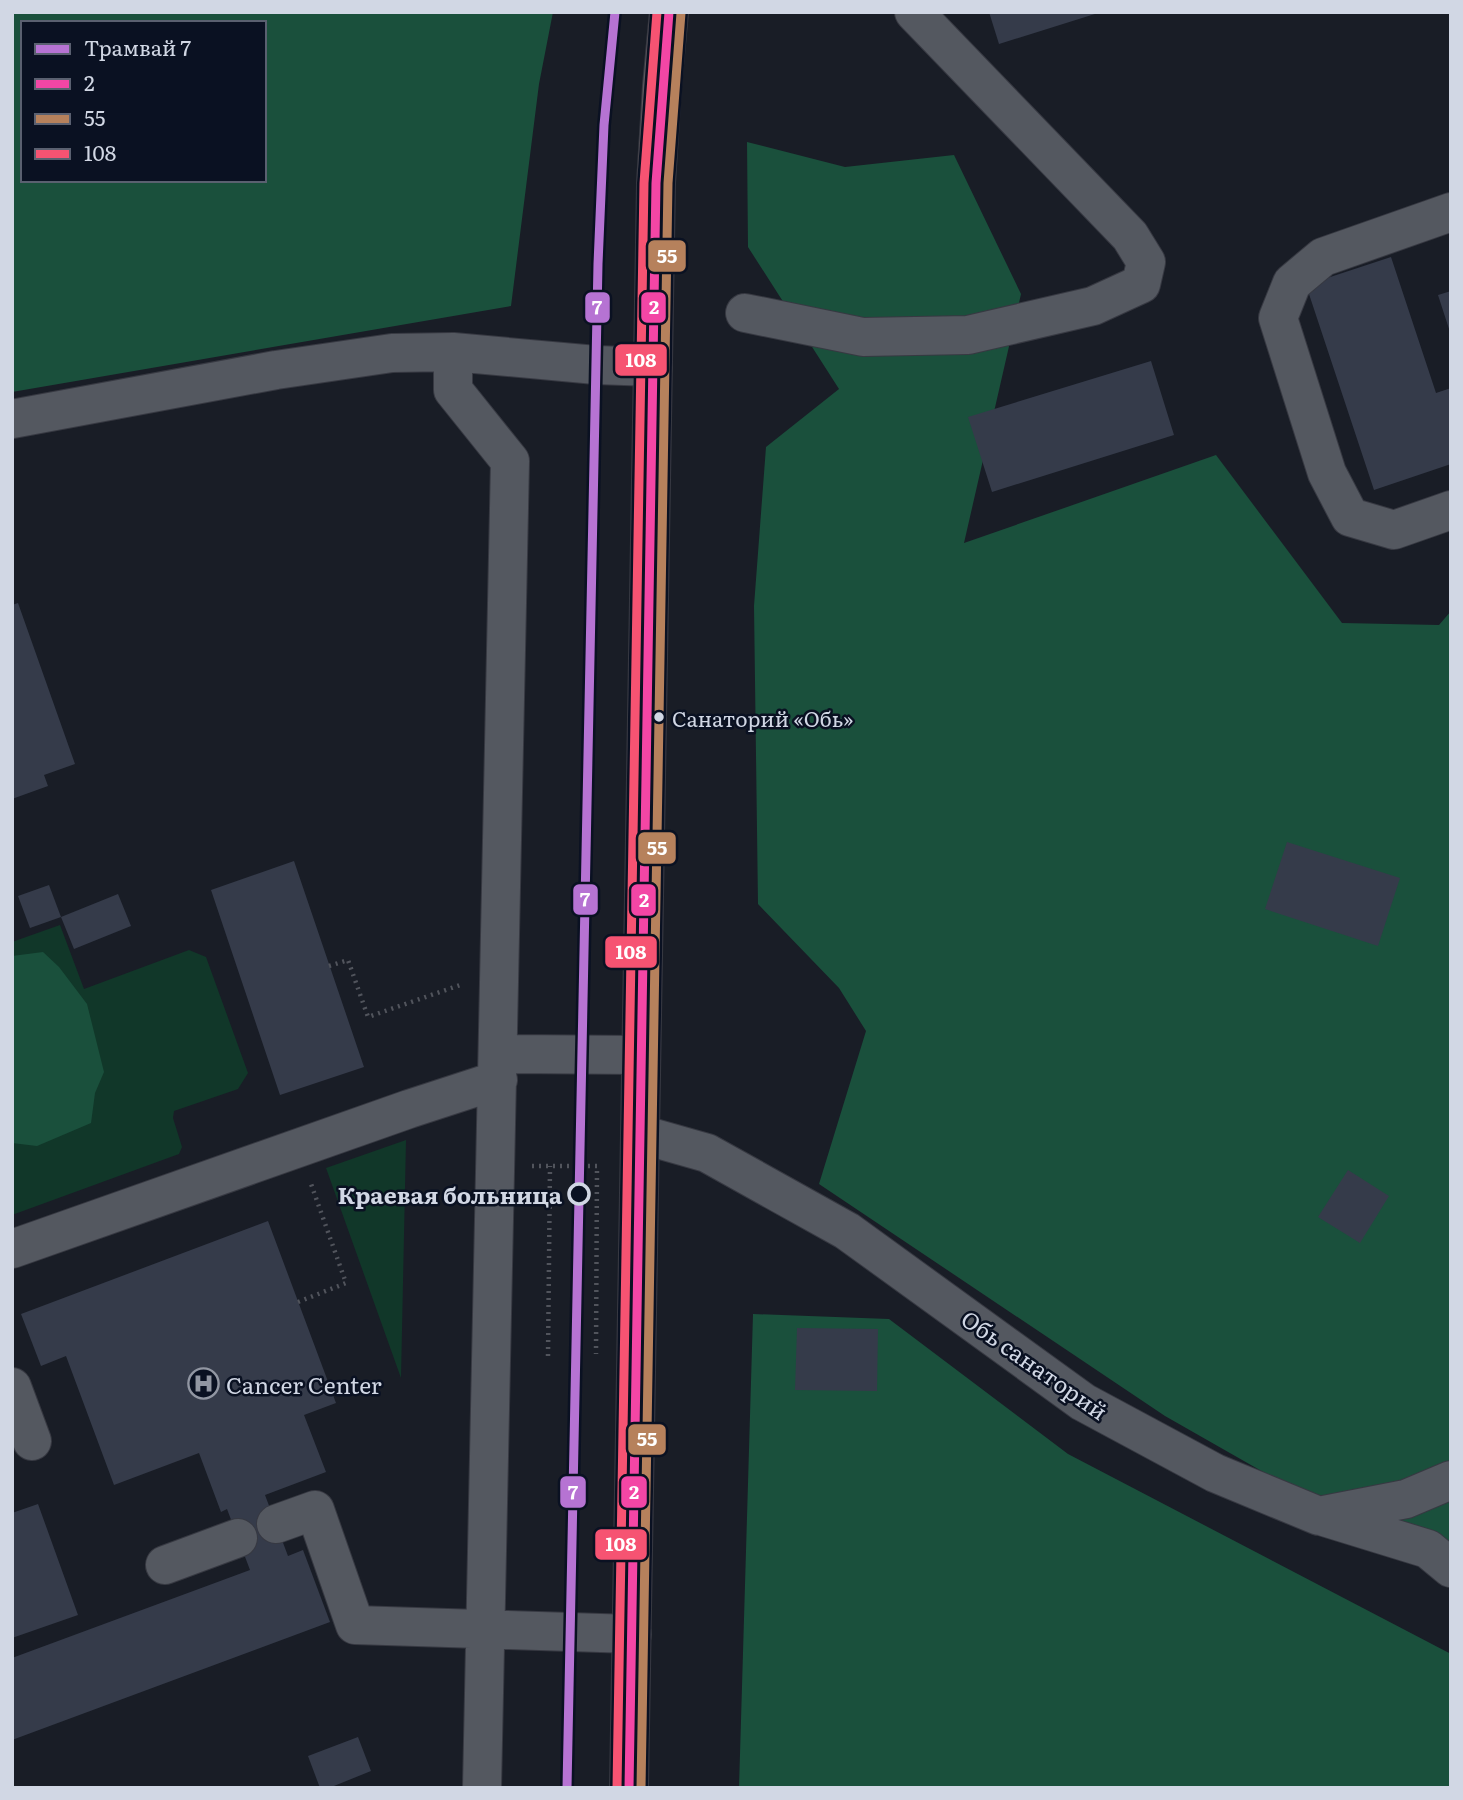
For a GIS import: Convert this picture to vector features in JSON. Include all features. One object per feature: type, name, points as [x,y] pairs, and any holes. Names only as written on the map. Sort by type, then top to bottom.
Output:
[{"type":"highway","points":[[629,1788],[656,183],[670,12]]},
{"type":"street","points":[[745,313],[863,337],[968,334],[1093,306],[1141,284],[1146,262],[1130,236],[914,12]]},
{"type":"street","points":[[1451,212],[1323,257],[1292,284],[1278,318],[1327,473],[1350,517],[1394,530],[1451,510]]},
{"type":"street","points":[[12,419],[275,370],[392,353],[453,352],[596,365],[653,367]]},
{"type":"street","points":[[453,352],[453,390],[510,461],[482,1788]]},
{"type":"street","points":[[12,1249],[383,1118],[498,1067],[641,1055]]},
{"type":"street","name":"Обь санаторий","points":[[640,1134],[707,1153],[847,1231],[1083,1402],[1215,1474],[1319,1516],[1428,1549],[1451,1568]]},
{"type":"street","points":[[12,1387],[32,1441]]},
{"type":"street","points":[[1319,1516],[1406,1499],[1451,1480]]},
{"type":"street","points":[[276,1524],[315,1510],[355,1625],[632,1634]]},
{"type":"street","points":[[165,1565],[238,1538]]},
{"type":"path","points":[[330,966],[348,960],[368,1017],[500,972]]},
{"type":"path","points":[[496,1166],[597,1166],[596,1354]]},
{"type":"path","points":[[548,1356],[550,1166]]},
{"type":"path","points":[[298,1302],[346,1283],[306,1168]]},
{"type":"green space","points":[[12,12],[553,12],[539,84],[511,306],[12,392]]},
{"type":"green space","points":[[747,142],[845,167],[954,155],[1021,294],[964,543],[1216,455],[1342,623],[1439,625],[1451,611],[1451,1582],[1433,1569],[1165,1416],[819,1184],[866,1031],[839,988],[758,904],[754,606],[766,447],[839,389],[748,247]]},
{"type":"green space","points":[[60,925],[84,989],[189,950],[206,957],[248,1073],[238,1089],[174,1111],[173,1118],[182,1147],[179,1154],[12,1215],[12,942]]},
{"type":"green space","points":[[43,952],[59,967],[87,1004],[104,1072],[95,1093],[91,1123],[37,1146],[12,1143],[12,956]]},
{"type":"green space","points":[[406,1140],[401,1378],[326,1168]]},
{"type":"green space","points":[[753,1314],[889,1319],[1068,1454],[1451,1654],[1451,1788],[739,1788]]},
{"type":"building","points":[[989,12],[1098,12],[1098,13],[999,44]]},
{"type":"building","points":[[1391,257],[1436,393],[1451,388],[1451,464],[1374,490],[1306,285]]},
{"type":"building","points":[[1451,291],[1451,331],[1450,332],[1438,295]]},
{"type":"building","points":[[1151,361],[1174,435],[992,492],[968,417]]},
{"type":"building","points":[[18,603],[75,764],[44,775],[48,786],[12,799],[12,605]]},
{"type":"building","points":[[1287,842],[1400,878],[1378,946],[1265,909]]},
{"type":"building","points":[[294,861],[364,1067],[280,1095],[211,890]]},
{"type":"building","points":[[49,885],[61,917],[30,928],[18,896]]},
{"type":"building","points":[[118,894],[131,926],[74,949],[61,917]]},
{"type":"building","points":[[1348,1170],[1389,1196],[1360,1243],[1318,1217]]},
{"type":"building","name":"Cancer Center","points":[[268,1221],[336,1403],[304,1415],[326,1472],[265,1495],[288,1556],[303,1550],[330,1622],[12,1740],[12,1658],[250,1570],[227,1509],[221,1512],[199,1453],[114,1485],[66,1356],[41,1366],[21,1314]]},
{"type":"building","points":[[797,1328],[878,1329],[877,1391],[795,1390]]},
{"type":"building","points":[[38,1504],[78,1615],[12,1638],[12,1513]]},
{"type":"building","points":[[358,1737],[371,1771],[329,1788],[320,1788],[308,1756]]},
{"type":"tram line","name":"7","points":[[567,1788],[598,264],[604,125],[615,12]]},
{"type":"transit line","name":"108","points":[[617,1788],[644,183],[657,12]]},
{"type":"transit line","name":"2","points":[[629,1788],[656,183],[669,12]]},
{"type":"transit line","name":"55","points":[[641,1788],[668,183],[681,13]]},
{"type":"place","name":"Санаторий «Обь»","points":[[659,717]]},
{"type":"place","name":"Краевая больница","points":[[579,1194]]},
{"type":"place","name":"Cancer Center","points":[[203,1384]]}]
